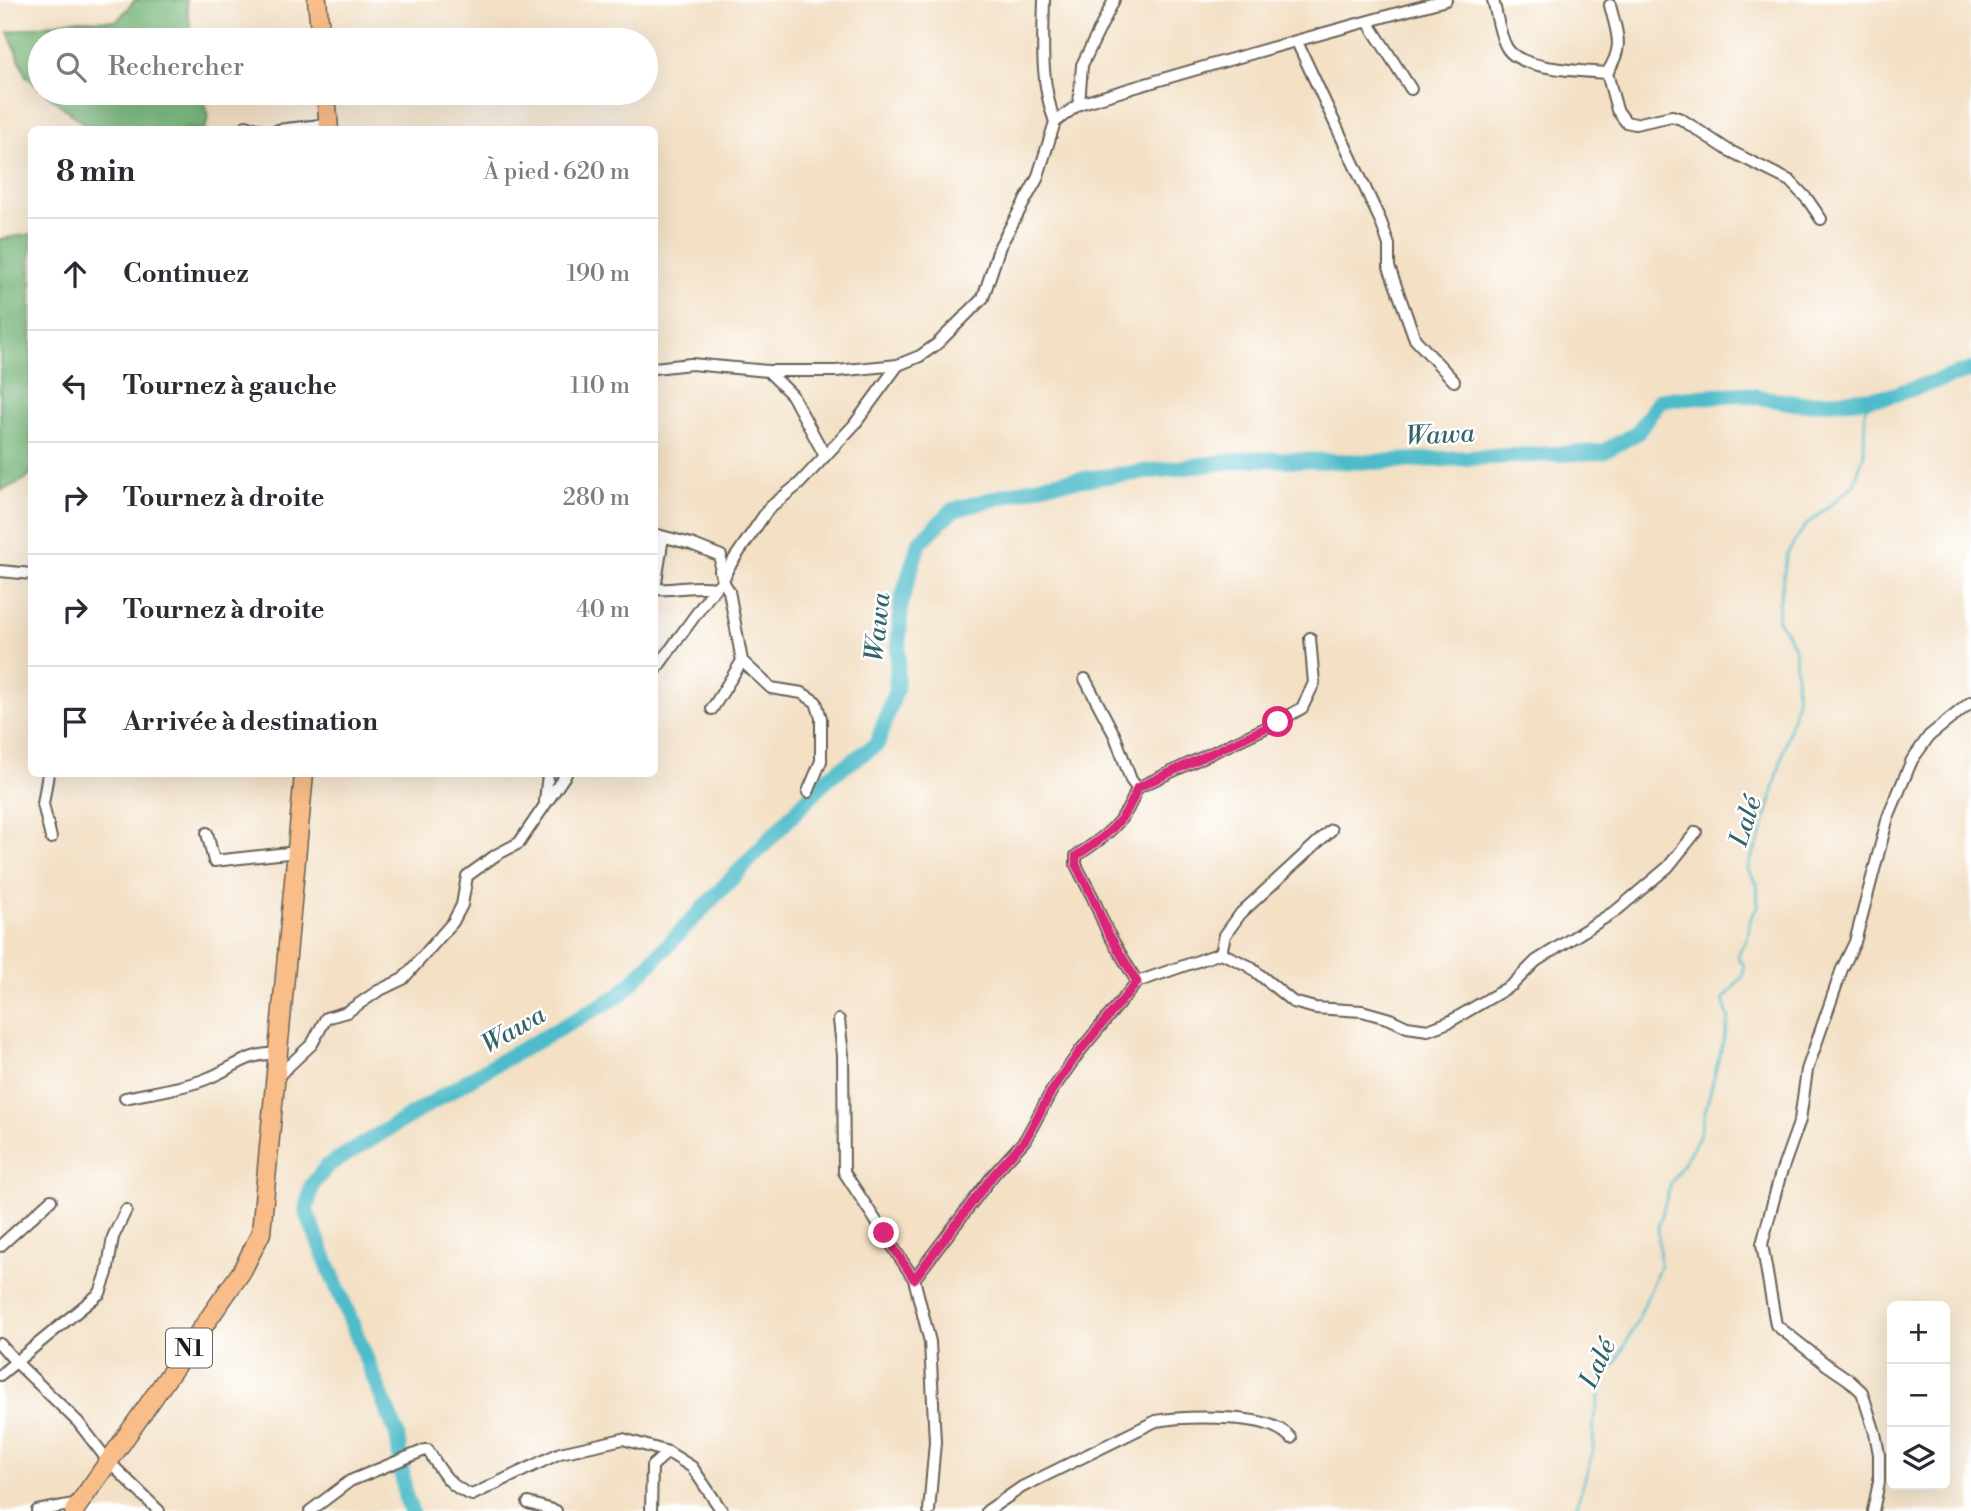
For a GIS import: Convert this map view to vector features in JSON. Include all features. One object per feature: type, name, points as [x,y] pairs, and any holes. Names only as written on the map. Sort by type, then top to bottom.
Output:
[{"type":"highway","points":[[317,0],[320,28]]},
{"type":"highway","points":[[327,105],[329,126]]},
{"type":"highway","name":"N1","points":[[77,1507],[242,1271],[261,1233],[278,1076],[304,777]]},
{"type":"street","points":[[1044,0],[1042,65],[1047,101],[1055,122]]},
{"type":"street","points":[[1079,104],[1082,65],[1114,0]]},
{"type":"street","points":[[658,368],[691,364],[768,371],[836,371],[898,365],[920,356],[937,344],[983,298],[1000,246],[1037,179],[1055,122],[1079,104],[1198,68],[1446,0]]},
{"type":"street","points":[[1493,0],[1507,48],[1515,57],[1543,66],[1607,73]]},
{"type":"street","points":[[1610,5],[1619,42],[1617,58],[1607,73],[1617,110],[1626,122],[1635,124],[1672,116],[1681,119],[1728,150],[1790,181],[1821,219]]},
{"type":"street","points":[[1368,22],[1411,89]]},
{"type":"street","points":[[1297,42],[1381,222],[1389,245],[1389,267],[1415,339],[1454,381]]},
{"type":"street","points":[[658,667],[719,585],[769,508],[799,484],[854,425],[898,365]]},
{"type":"street","points":[[768,371],[792,395],[825,456]]},
{"type":"street","points":[[659,536],[691,544],[721,556],[719,585]]},
{"type":"street","points":[[0,571],[28,574]]},
{"type":"street","points":[[658,589],[671,591],[699,585],[719,585],[729,591],[742,661],[771,688],[802,693],[816,702],[821,718],[821,761],[808,792]]},
{"type":"street","points":[[1137,982],[1107,931],[1076,865],[1076,856],[1107,836],[1123,818],[1137,788],[1278,722],[1302,708],[1314,683],[1310,638]]},
{"type":"street","points":[[712,709],[742,661]]},
{"type":"street","points":[[1085,679],[1115,736],[1131,780],[1137,788]]},
{"type":"street","points":[[1873,1511],[1879,1482],[1880,1454],[1862,1392],[1776,1325],[1762,1244],[1780,1177],[1800,1120],[1807,1070],[1842,969],[1855,942],[1888,817],[1912,760],[1929,736],[1971,702]]},
{"type":"street","points":[[48,777],[43,804],[51,838]]},
{"type":"street","points":[[545,804],[548,777]]},
{"type":"street","points":[[278,1076],[312,1044],[326,1018],[347,1012],[378,991],[403,979],[453,922],[462,905],[467,876],[496,855],[519,843],[564,777]]},
{"type":"street","points":[[1221,953],[1225,934],[1241,913],[1331,830]]},
{"type":"street","points":[[914,1279],[994,1174],[1025,1140],[1051,1092],[1080,1051],[1137,982],[1221,953],[1249,966],[1293,1002],[1315,1008],[1362,1012],[1390,1019],[1407,1027],[1428,1030],[1449,1022],[1512,985],[1536,961],[1617,910],[1668,867],[1696,832]]},
{"type":"street","points":[[207,833],[215,861],[297,852]]},
{"type":"street","points":[[839,1020],[844,1055],[844,1172],[914,1279],[930,1342],[935,1442],[929,1511]]},
{"type":"street","points":[[125,1098],[207,1079],[241,1060],[266,1053],[278,1054]]},
{"type":"street","points":[[0,1246],[51,1200]]},
{"type":"street","points":[[0,1375],[100,1293],[107,1273],[113,1237],[126,1210]]},
{"type":"street","points":[[0,1344],[78,1422],[109,1462],[159,1511]]},
{"type":"street","points":[[987,1511],[1021,1487],[1156,1421],[1173,1417],[1246,1420],[1276,1427],[1291,1437]]},
{"type":"street","points":[[310,1511],[350,1481],[428,1450],[446,1479],[459,1491],[472,1495],[559,1453],[623,1439],[668,1452],[692,1467],[722,1511]]},
{"type":"street","points":[[651,1511],[652,1466],[668,1452]]},
{"type":"street","points":[[528,1503],[556,1511]]},
{"type":"street","points":[[37,1511],[77,1507]]},
{"type":"green space","points":[[135,0],[186,0],[190,28],[30,28],[74,20],[117,21]]},
{"type":"green space","points":[[28,28],[28,78],[26,76],[8,32]]},
{"type":"green space","points":[[61,105],[206,105],[208,117],[206,126],[84,124]]},
{"type":"green space","points":[[28,234],[28,477],[0,491],[0,239]]},
{"type":"waterway","name":"Wawa","points":[[411,1511],[405,1495],[397,1434],[306,1211],[312,1185],[327,1166],[487,1069],[620,995],[829,777],[877,744],[896,690],[901,602],[919,543],[953,510],[1051,483],[1253,459],[1372,462],[1603,452],[1637,433],[1660,400],[1740,394],[1801,404],[1886,397],[1971,370]]},
{"type":"waterway","name":"Lalé","points":[[1575,1511],[1593,1451],[1594,1419],[1604,1378],[1615,1364],[1637,1322],[1660,1266],[1658,1227],[1671,1183],[1698,1139],[1729,1019],[1723,1000],[1743,976],[1744,965],[1738,955],[1758,907],[1757,883],[1747,869],[1762,833],[1797,700],[1795,648],[1777,618],[1787,554],[1804,527],[1854,485],[1864,454],[1865,408],[1886,397]]},
{"type":"route","points":[[884,1233],[914,1279],[994,1174],[1025,1140],[1051,1092],[1080,1051],[1137,982],[1107,931],[1076,865],[1076,856],[1107,836],[1123,818],[1137,788],[1278,722]]}]
